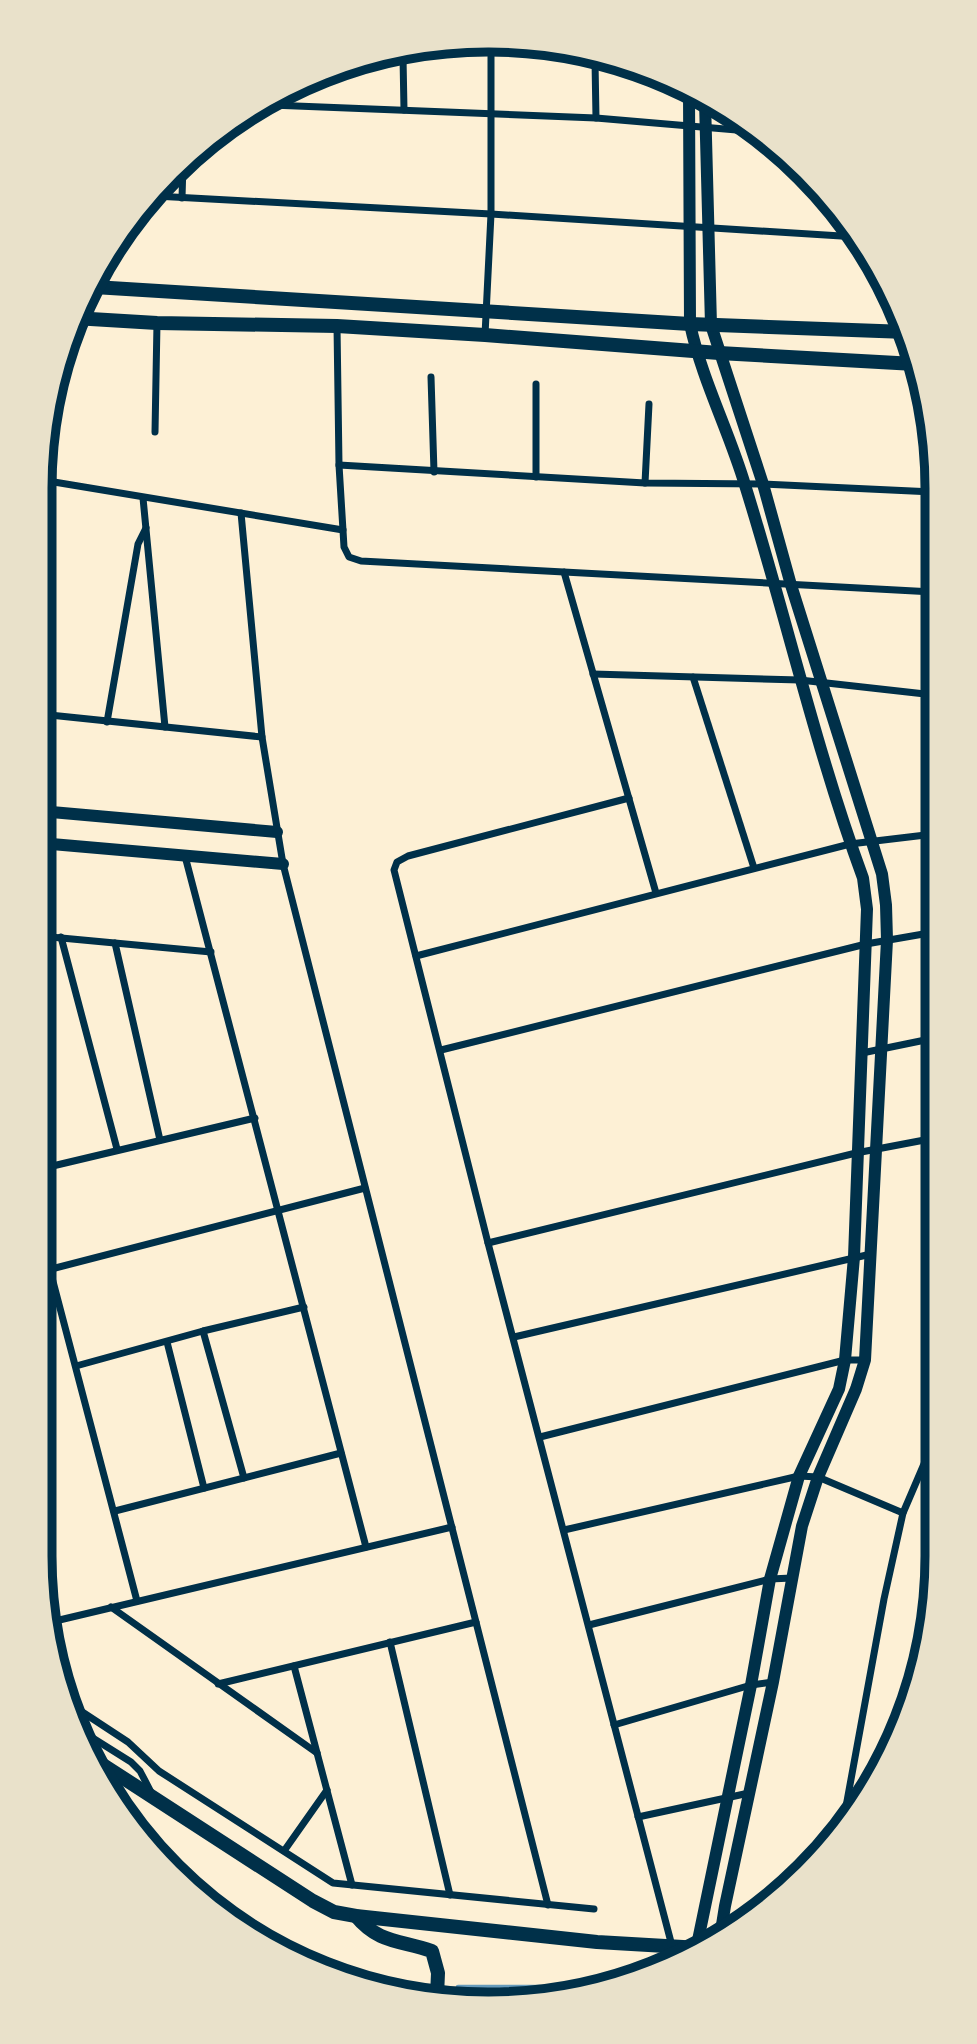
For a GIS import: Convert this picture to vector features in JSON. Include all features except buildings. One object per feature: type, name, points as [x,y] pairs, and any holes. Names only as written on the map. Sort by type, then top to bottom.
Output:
[{"type":"main road","points":[[101,288],[487,310],[711,326],[895,332]]},
{"type":"main road","points":[[87,319],[157,323],[337,326],[485,334],[719,353],[906,363]]},
{"type":"main road","points":[[108,1768],[334,1912],[597,1942],[681,1947]]},
{"type":"main road","points":[[356,1916],[366,1929],[386,1940],[430,1950],[438,1973],[437,1989]]},
{"type":"street","points":[[485,334],[491,214],[491,52]]},
{"type":"street","points":[[403,61],[404,110]]},
{"type":"street","points":[[595,66],[596,118]]},
{"type":"street","points":[[689,101],[690,324],[696,351],[745,484],[800,680],[850,845],[863,878],[867,909],[854,1257],[845,1360],[839,1389],[799,1476],[770,1579],[699,1937]]},
{"type":"street","points":[[281,105],[596,118],[736,130]]},
{"type":"street","points":[[705,110],[711,326],[763,484],[791,585],[882,874],[887,905],[865,1360],[856,1389],[818,1477],[802,1526],[773,1682],[723,1923]]},
{"type":"street","points":[[183,177],[183,198]]},
{"type":"street","points":[[165,197],[844,236]]},
{"type":"street","points":[[155,432],[157,323]]},
{"type":"street","points":[[337,326],[339,465],[344,548],[349,557],[361,561],[925,593]]},
{"type":"street","points":[[431,377],[434,472]]},
{"type":"street","points":[[536,384],[536,477]]},
{"type":"street","points":[[645,483],[649,404]]},
{"type":"street","points":[[339,465],[645,483],[763,484],[925,492]]},
{"type":"street","points":[[53,481],[343,530]]},
{"type":"street","points":[[144,498],[165,727]]},
{"type":"street","points":[[241,513],[262,737],[283,864],[548,1905]]},
{"type":"street","points":[[107,722],[138,544],[146,528]]},
{"type":"street","points":[[564,572],[656,893]]},
{"type":"street","points":[[593,674],[800,680],[925,694]]},
{"type":"street","points":[[693,677],[754,868]]},
{"type":"street","points":[[53,716],[262,737]]},
{"type":"street","points":[[629,798],[408,856],[397,862],[394,870],[671,1946]]},
{"type":"street","points":[[53,812],[277,832]]},
{"type":"street","points":[[416,956],[850,845],[925,835]]},
{"type":"street","points":[[53,844],[283,864]]},
{"type":"street","points":[[185,856],[366,1547]]},
{"type":"street","points":[[441,1050],[866,944],[925,934]]},
{"type":"street","points":[[53,937],[211,952]]},
{"type":"street","points":[[61,937],[117,1149]]},
{"type":"street","points":[[115,943],[160,1140]]},
{"type":"street","points":[[862,1053],[925,1040]]},
{"type":"street","points":[[53,1166],[255,1118]]},
{"type":"street","points":[[488,1243],[856,1153],[925,1140]]},
{"type":"street","points":[[53,1268],[365,1188]]},
{"type":"street","points":[[514,1337],[872,1254]]},
{"type":"street","points":[[53,1280],[137,1601]]},
{"type":"street","points":[[76,1366],[304,1307]]},
{"type":"street","points":[[203,1331],[244,1478]]},
{"type":"street","points":[[167,1342],[204,1488]]},
{"type":"street","points":[[540,1437],[845,1360],[865,1360]]},
{"type":"street","points":[[114,1511],[341,1453]]},
{"type":"street","points":[[847,1803],[884,1600],[903,1513],[925,1462]]},
{"type":"street","points":[[564,1530],[799,1476],[818,1477],[903,1513]]},
{"type":"street","points":[[57,1620],[452,1527]]},
{"type":"street","points":[[589,1625],[770,1579],[792,1578]]},
{"type":"street","points":[[111,1607],[317,1753]]},
{"type":"street","points":[[218,1684],[476,1622]]},
{"type":"street","points":[[390,1643],[450,1895]]},
{"type":"street","points":[[294,1666],[352,1885]]},
{"type":"street","points":[[614,1725],[751,1685],[773,1682]]},
{"type":"street","points":[[82,1712],[128,1742],[159,1772],[333,1883],[594,1909]]},
{"type":"street","points":[[93,1738],[131,1762],[140,1771],[155,1799]]},
{"type":"street","points":[[284,1851],[327,1790]]},
{"type":"street","points":[[638,1817],[749,1793]]},
{"type":"waterway","points":[[238,1912],[277,1937]]},
{"type":"waterway","points":[[458,1987],[540,1987]]}]
